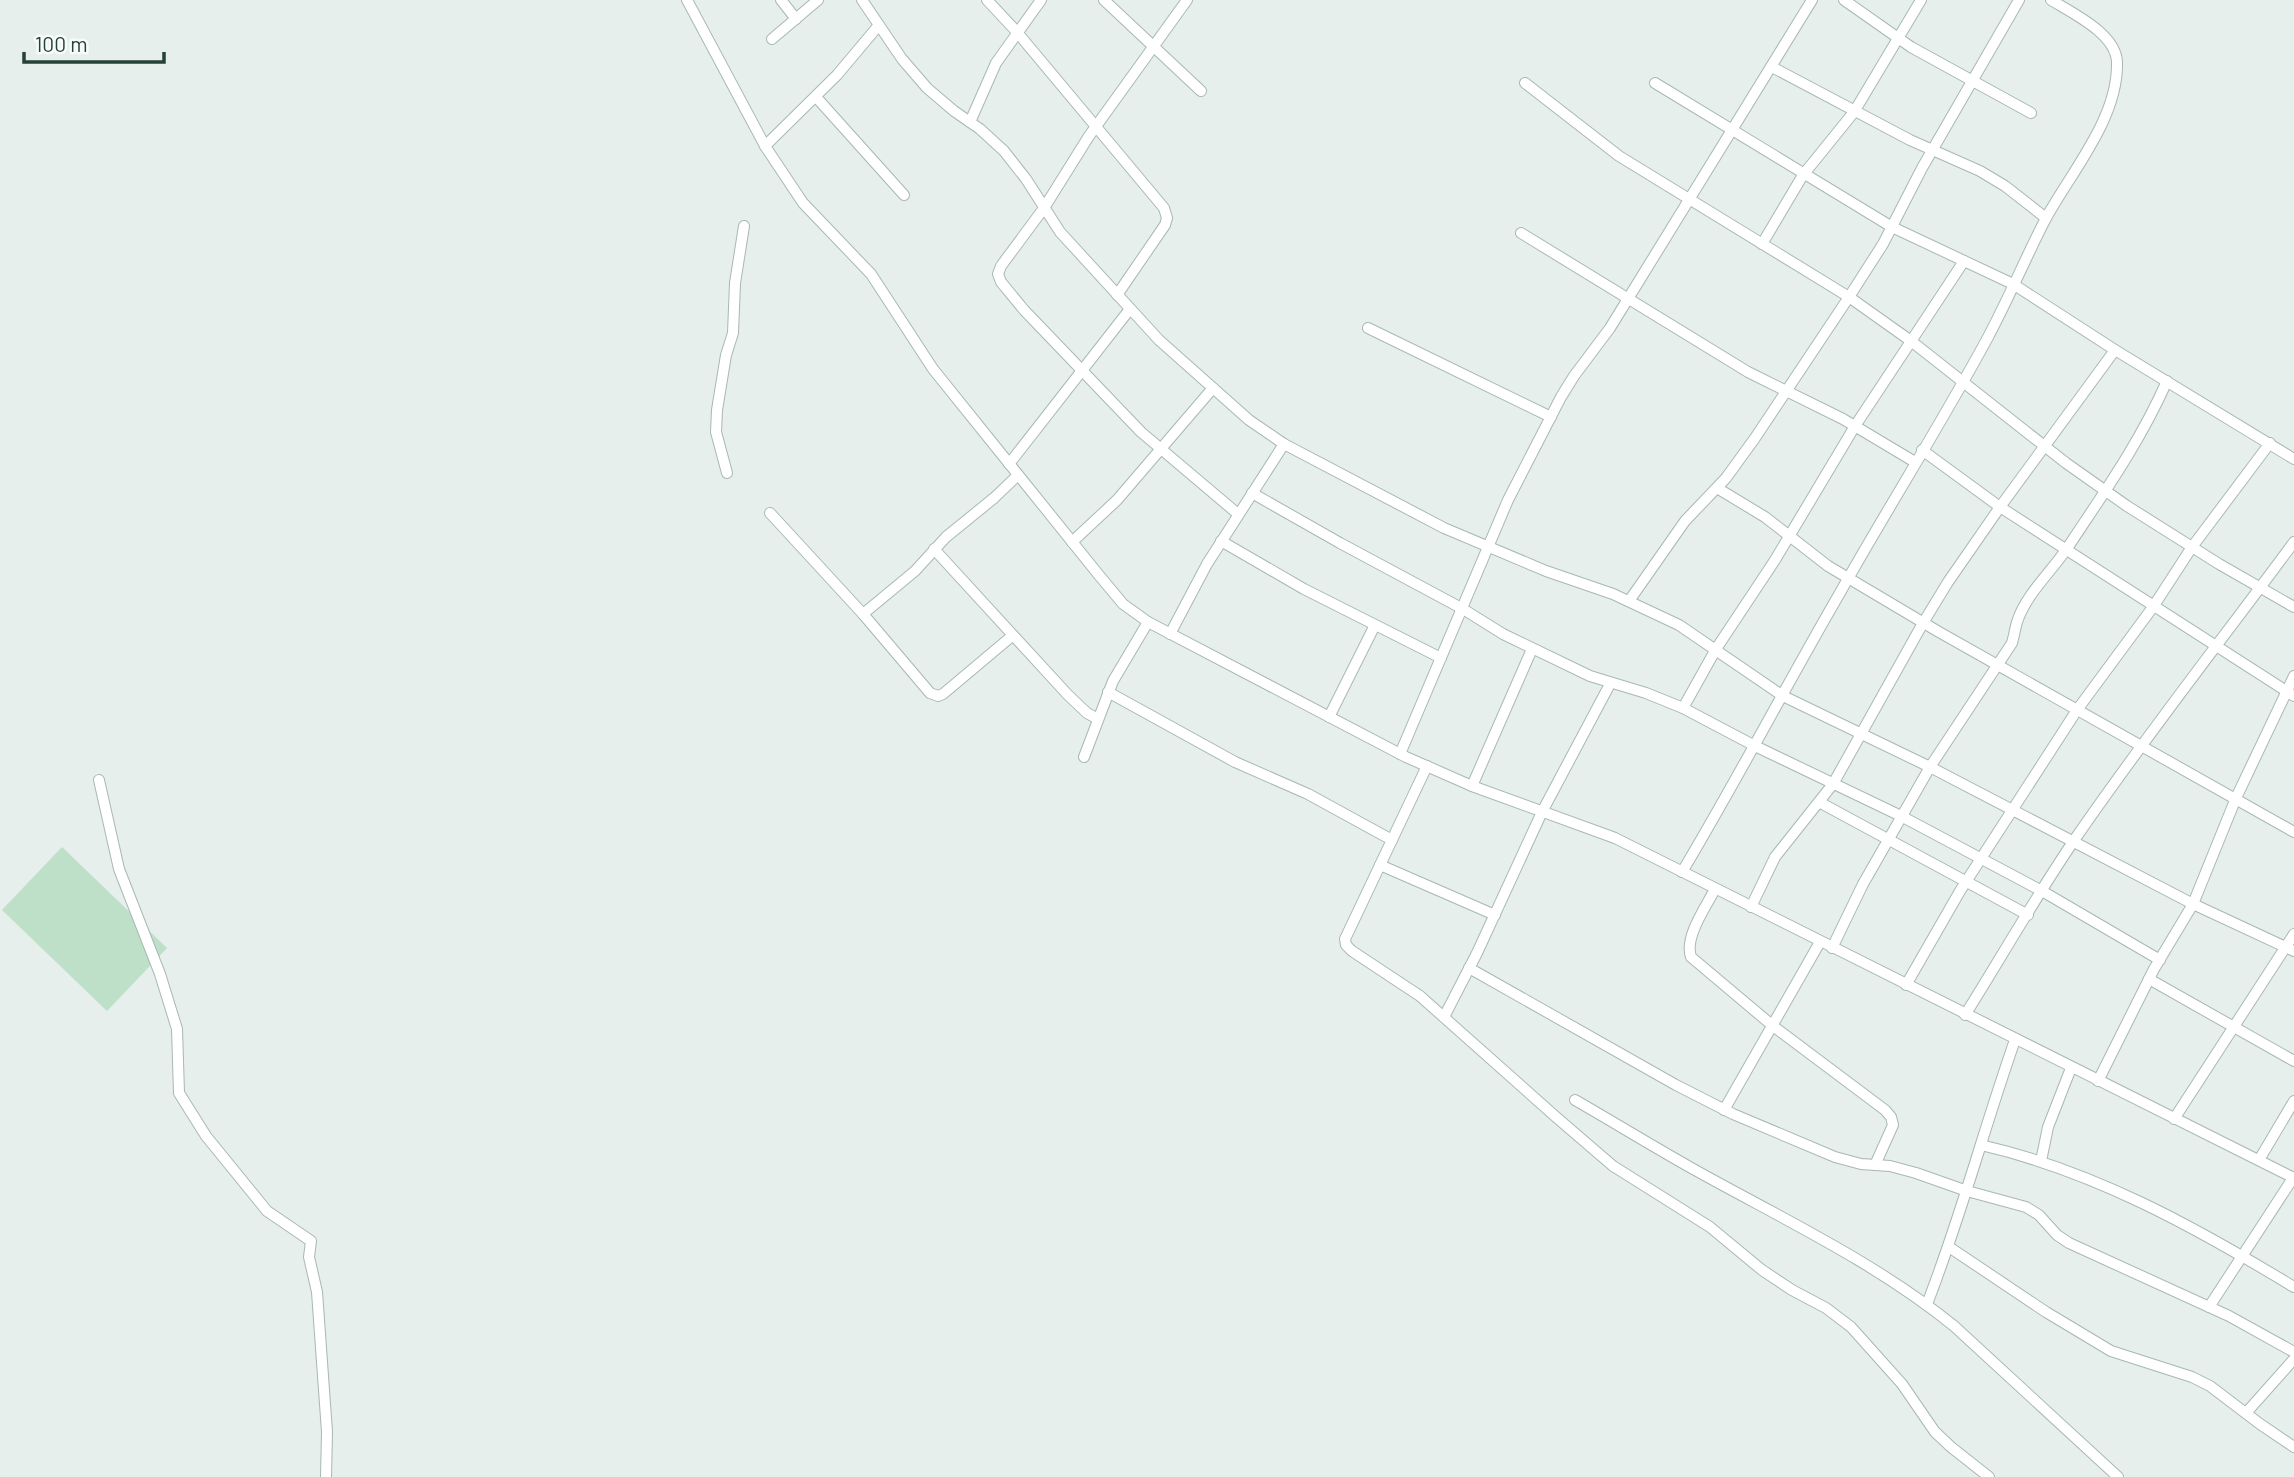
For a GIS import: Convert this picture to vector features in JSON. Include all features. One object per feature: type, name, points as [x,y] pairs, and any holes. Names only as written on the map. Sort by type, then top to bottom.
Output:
[{"type":"street","points":[[687,0],[765,146],[803,202],[871,274],[933,369],[1123,604],[1147,622],[1400,754],[1472,786],[1615,838],[2293,1178],[2209,1307]]},
{"type":"street","points":[[781,0],[796,19]]},
{"type":"street","points":[[772,39],[818,0]]},
{"type":"street","points":[[862,0],[902,60],[927,88],[1004,151],[1027,178],[1060,232],[1159,340],[1249,421],[1283,444],[1386,500],[1488,547],[1629,601],[1679,625],[1783,696],[2012,808],[2193,904],[2290,949]]},
{"type":"street","points":[[987,0],[1164,208],[1167,218],[1165,225],[1117,295]]},
{"type":"street","points":[[970,122],[996,63],[1016,31],[1041,0]]},
{"type":"street","points":[[1104,0],[1200,91]]},
{"type":"street","points":[[1187,0],[1095,127],[998,274],[1001,282],[1024,310],[1083,371],[1162,450],[1238,514]]},
{"type":"street","points":[[1400,754],[1508,500],[1551,416],[1574,376],[1595,351],[1628,299],[1812,0]]},
{"type":"street","points":[[1844,0],[1899,38],[1972,82],[2031,113]]},
{"type":"street","points":[[1762,244],[1803,175],[1854,112],[1921,0]]},
{"type":"street","points":[[1629,601],[1685,521],[1717,488],[1755,438],[1849,297],[1892,227],[1931,151],[2019,0]]},
{"type":"street","points":[[1682,872],[1999,316],[2046,218],[2087,151],[2112,100],[2117,59],[2109,43],[2091,24],[2051,0]]},
{"type":"street","points":[[765,146],[837,75],[879,25]]},
{"type":"street","points":[[1772,67],[1931,151],[1980,171],[2006,186],[2046,218]]},
{"type":"street","points":[[1655,82],[1892,227],[2013,284],[2115,350],[2294,459]]},
{"type":"street","points":[[1525,83],[1597,141],[1849,297],[1911,341],[2106,491],[2192,547],[2294,607]]},
{"type":"street","points":[[816,97],[904,195]]},
{"type":"street","points":[[727,473],[716,432],[721,380],[733,333],[735,283],[744,226]]},
{"type":"street","points":[[1521,233],[1786,392],[1855,426],[1915,462]]},
{"type":"street","points":[[1683,708],[1716,649],[1790,535],[1855,426],[1964,261]]},
{"type":"street","points":[[1009,464],[1130,309]]},
{"type":"street","points":[[1368,328],[1551,416]]},
{"type":"street","points":[[1751,907],[1775,857],[1833,784],[1923,623],[2000,507],[2115,350]]},
{"type":"street","points":[[1832,948],[1901,816],[2012,643],[2023,609],[2128,458],[2149,422],[2167,381]]},
{"type":"street","points":[[1072,542],[1117,500],[1213,388]]},
{"type":"street","points":[[1906,985],[1980,859],[2077,710],[2153,607],[2192,547],[2270,443]]},
{"type":"street","points":[[1170,634],[1221,541],[1283,444]]},
{"type":"street","points":[[1922,450],[2000,507],[2290,694]]},
{"type":"street","points":[[863,614],[915,571],[934,549],[1018,475]]},
{"type":"street","points":[[1717,488],[1790,535],[1828,566],[1923,623],[2294,832]]},
{"type":"street","points":[[1252,493],[1532,649],[1610,684],[1646,693],[1683,708],[1901,816],[2042,891],[2160,960]]},
{"type":"street","points":[[770,513],[863,614],[930,693],[938,696],[943,694],[1012,636]]},
{"type":"street","points":[[1221,541],[1441,658]]},
{"type":"street","points":[[1965,1015],[2074,841],[2141,745],[2294,542]]},
{"type":"street","points":[[934,549],[1068,695],[1087,713],[1098,719]]},
{"type":"street","points":[[1084,757],[1108,692],[1147,622]]},
{"type":"street","points":[[1328,716],[1375,625]]},
{"type":"street","points":[[1472,786],[1532,649]]},
{"type":"street","points":[[2098,1081],[2149,979],[2193,904],[2236,798],[2290,694],[2294,676]]},
{"type":"street","points":[[1444,1017],[1542,812],[1610,684]]},
{"type":"street","points":[[1108,692],[1235,762],[1308,794],[1392,840]]},
{"type":"street","points":[[1427,766],[1345,939],[1346,944],[1352,951],[1420,996],[1613,1166],[1710,1227],[1762,1270],[1826,1308],[1851,1327],[1902,1384],[1935,1432],[1989,1477]]},
{"type":"street","points":[[99,780],[119,869],[160,974],[177,1029],[179,1093],[206,1136],[267,1211],[311,1241],[309,1257],[317,1292],[327,1432],[326,1477]]},
{"type":"street","points":[[1819,802],[2028,915]]},
{"type":"street","points":[[1380,865],[1495,915]]},
{"type":"street","points":[[1715,889],[1691,937],[1691,957],[1773,1026],[1885,1110],[1893,1125],[1875,1165]]},
{"type":"street","points":[[2174,1119],[2233,1028],[2290,949],[2294,934]]},
{"type":"street","points":[[1724,1110],[1820,942]]},
{"type":"street","points":[[1469,968],[1676,1085],[1784,1138],[1835,1157],[1916,1173],[2033,1210],[2069,1243],[2209,1307],[2294,1352]]},
{"type":"street","points":[[2149,979],[2294,1061]]},
{"type":"street","points":[[1927,1304],[1949,1247],[2015,1040]]},
{"type":"street","points":[[2041,1161],[2048,1126],[2071,1068]]},
{"type":"street","points":[[1575,1100],[1695,1170],[1799,1225],[1927,1304],[2118,1477]]},
{"type":"street","points":[[2259,1160],[2294,1101]]},
{"type":"street","points":[[1980,1145],[2041,1161],[2127,1195],[2294,1287]]},
{"type":"street","points":[[1949,1247],[2046,1312],[2112,1351],[2192,1377],[2210,1386],[2294,1447]]},
{"type":"street","points":[[2246,1413],[2294,1359]]},
{"type":"green space","points":[[62,847],[167,948],[107,1011],[2,910]]}]
